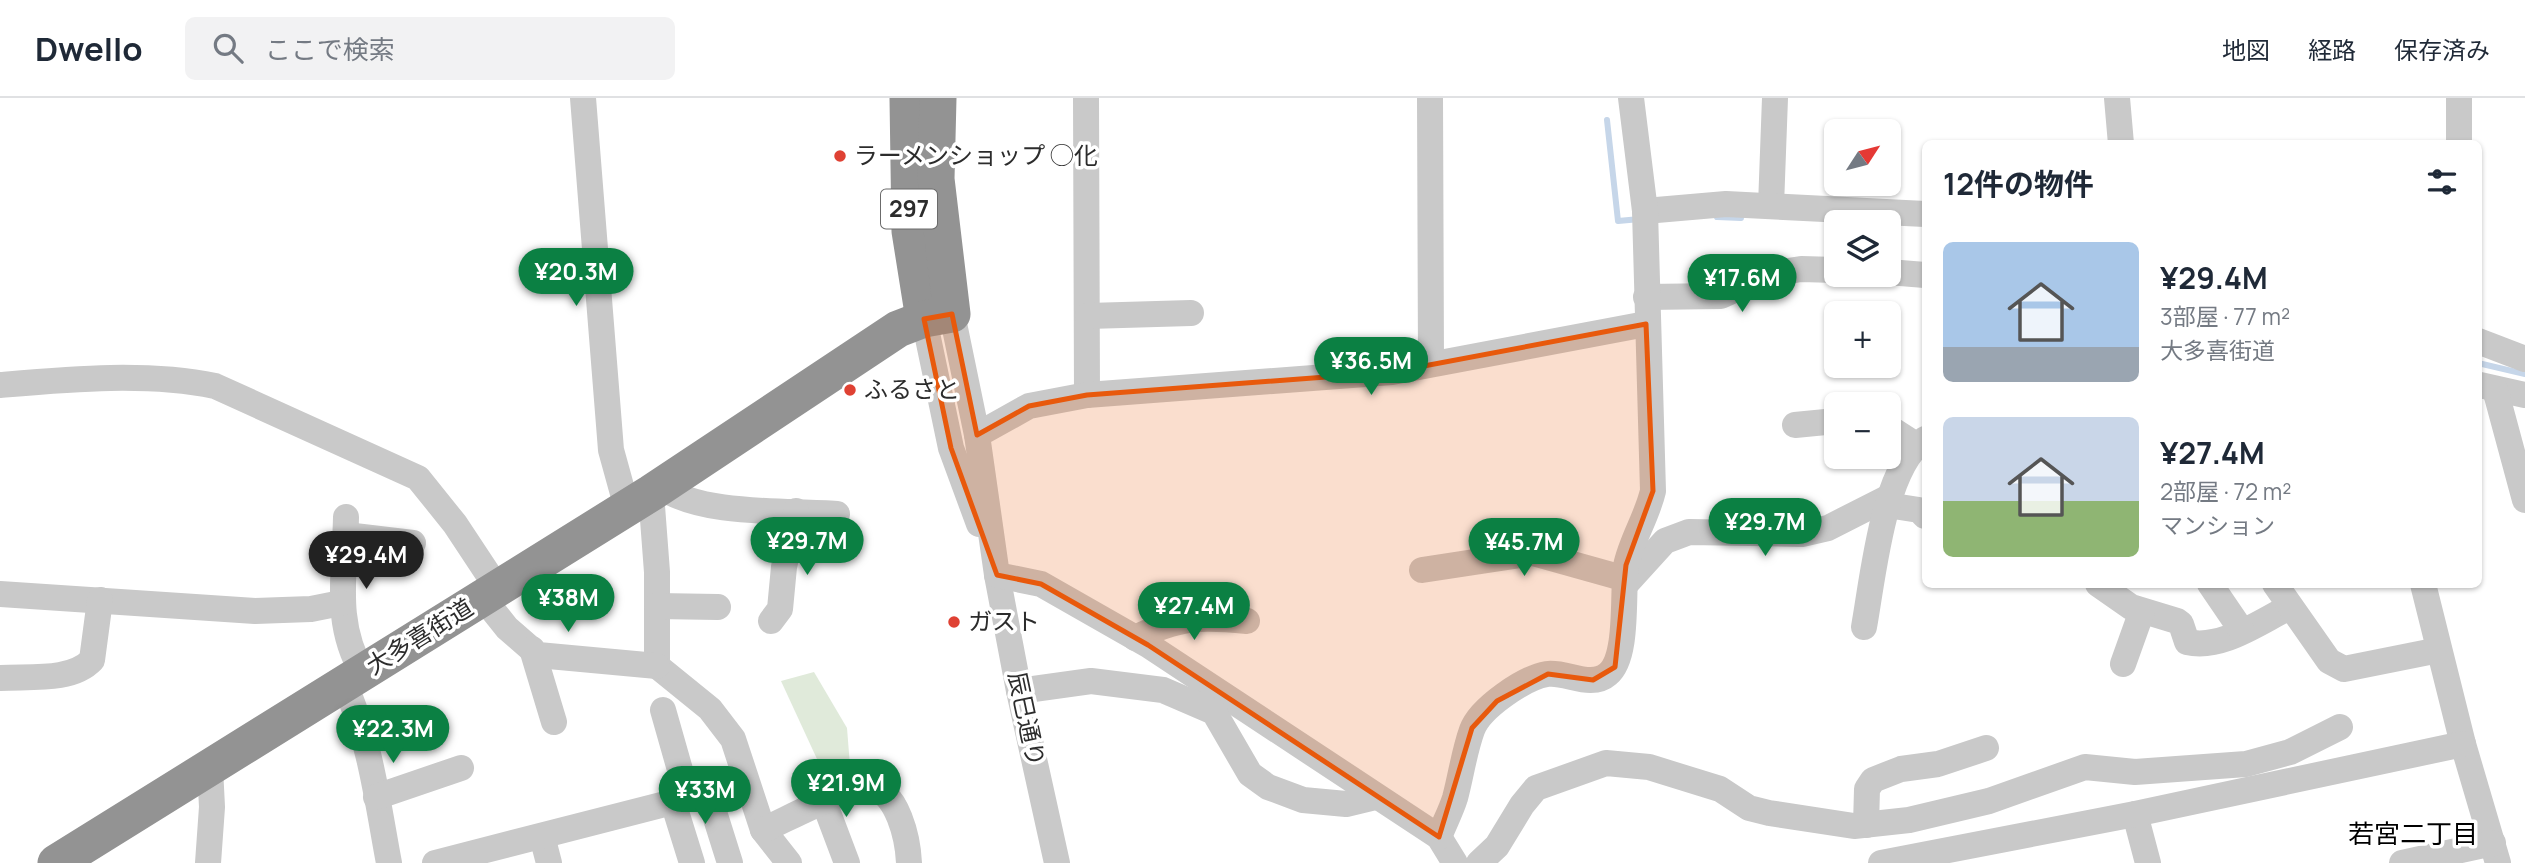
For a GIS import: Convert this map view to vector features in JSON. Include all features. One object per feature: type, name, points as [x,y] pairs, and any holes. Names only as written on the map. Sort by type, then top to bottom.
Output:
[{"type":"highway","name":"297","points":[[908,98],[910,231],[938,316]]},
{"type":"highway","name":"297","points":[[938,98],[938,316]]},
{"type":"highway","name":"大多喜街道","points":[[56,863],[646,496],[898,329],[938,316]]},
{"type":"street","points":[[583,98],[611,450],[646,496],[657,606],[657,666]]},
{"type":"street","points":[[1086,98],[1087,395]]},
{"type":"street","points":[[1430,98],[1431,363]]},
{"type":"street","points":[[1439,837],[1454,800],[1472,728],[1497,701],[1521,684],[1548,674],[1593,680],[1607,676],[1615,667],[1620,647],[1626,565],[1647,516],[1653,491],[1646,324],[1645,211],[1631,98]]},
{"type":"street","points":[[1771,206],[1775,98]]},
{"type":"street","points":[[2117,98],[2121,140]]},
{"type":"street","points":[[2459,98],[2459,140]]},
{"type":"street","points":[[1645,211],[1726,204],[1922,214]]},
{"type":"street","points":[[1646,297],[1721,296],[1770,275],[1801,268],[1824,269]]},
{"type":"street","points":[[1901,273],[1922,275]]},
{"type":"street","points":[[1088,316],[1191,313]]},
{"type":"street","name":"辰巳通り","points":[[938,316],[977,435],[997,575],[1019,691],[1057,863]]},
{"type":"street","name":"辰巳通り","points":[[938,316],[951,447],[997,575]]},
{"type":"street","points":[[977,435],[1028,406],[1087,395],[1392,372],[1646,324]]},
{"type":"street","points":[[2482,343],[2525,359]]},
{"type":"street","points":[[0,385],[186,380],[215,386],[418,478],[455,524],[508,628],[538,655],[657,666],[710,709],[733,739],[763,830],[789,863]]},
{"type":"street","points":[[2486,387],[2525,395]]},
{"type":"street","points":[[2486,387],[2525,500]]},
{"type":"street","points":[[1795,425],[1824,422]]},
{"type":"street","points":[[1864,627],[1888,501],[1921,442],[1901,433]]},
{"type":"street","points":[[646,496],[677,498],[718,506],[837,514]]},
{"type":"street","points":[[1626,582],[1665,541],[1689,532],[1802,534],[1828,528],[1888,501],[1922,513]]},
{"type":"street","points":[[771,621],[780,609],[784,567],[796,511]]},
{"type":"street","points":[[389,863],[376,797],[352,702],[354,679],[341,603],[346,526],[414,543]]},
{"type":"street","points":[[1422,570],[1533,553],[1626,582]]},
{"type":"street","points":[[997,575],[1041,584],[1135,638],[1439,837],[1455,863]]},
{"type":"street","points":[[2213,588],[2242,631]]},
{"type":"street","points":[[2277,588],[2329,661],[2344,669],[2439,650]]},
{"type":"street","points":[[2402,863],[2495,853],[2463,744],[2424,588]]},
{"type":"street","points":[[0,594],[255,611],[311,608],[341,603]]},
{"type":"street","points":[[2123,664],[2122,595],[2177,621],[2181,624],[2187,642],[2199,645],[2221,641],[2290,607]]},
{"type":"street","points":[[0,678],[73,674],[87,666],[92,660],[100,600]]},
{"type":"street","points":[[657,606],[718,607]]},
{"type":"street","points":[[1135,638],[1164,624],[1203,616],[1247,621]]},
{"type":"street","points":[[532,649],[554,722]]},
{"type":"street","points":[[1019,691],[1091,681],[1163,690],[1214,712],[1250,774],[1268,787],[1303,800],[1346,804],[1376,797]]},
{"type":"street","points":[[663,710],[690,798],[730,863]]},
{"type":"street","points":[[1479,863],[1497,846],[1522,804],[1536,788],[1606,763],[1649,767],[1720,789],[1749,808],[1854,826],[1909,820],[1989,801],[2085,767],[2135,772],[2246,764],[2290,752],[2340,727]]},
{"type":"street","points":[[1881,863],[2135,814],[2463,744]]},
{"type":"street","points":[[1866,825],[1867,789],[1873,780],[1901,769],[1938,764],[1986,748]]},
{"type":"street","points":[[208,863],[212,807],[210,768]]},
{"type":"street","points":[[376,797],[461,768]]},
{"type":"street","points":[[763,830],[824,802],[868,787],[882,793],[899,816],[908,838],[909,863]]},
{"type":"street","points":[[435,863],[690,798]]},
{"type":"street","points":[[690,798],[692,863]]},
{"type":"street","points":[[824,802],[847,863]]},
{"type":"street","points":[[2135,814],[2148,863]]},
{"type":"street","points":[[542,836],[549,863]]},
{"type":"highlighted area","points":[[952,314],[977,435],[1029,406],[1087,395],[1392,372],[1646,324],[1653,491],[1626,565],[1615,667],[1593,680],[1548,674],[1497,701],[1472,728],[1439,837],[1148,645],[1041,584],[997,575],[951,448],[924,319]]},
{"type":"green space","points":[[814,672],[847,728],[852,791],[835,798],[781,681]]},
{"type":"waterway","points":[[1607,120],[1618,221],[1640,219]]},
{"type":"waterway","points":[[1717,217],[1741,218]]},
{"type":"waterway","points":[[2482,364],[2525,374]]},
{"type":"place","name":"ラーメンショップ ◯化","points":[[840,156]]},
{"type":"place","name":"ふるさと","points":[[850,390]]},
{"type":"place","name":"ガスト","points":[[954,622]]},
{"type":"district","name":"若宮二丁目","points":[[2413,834]]}]
